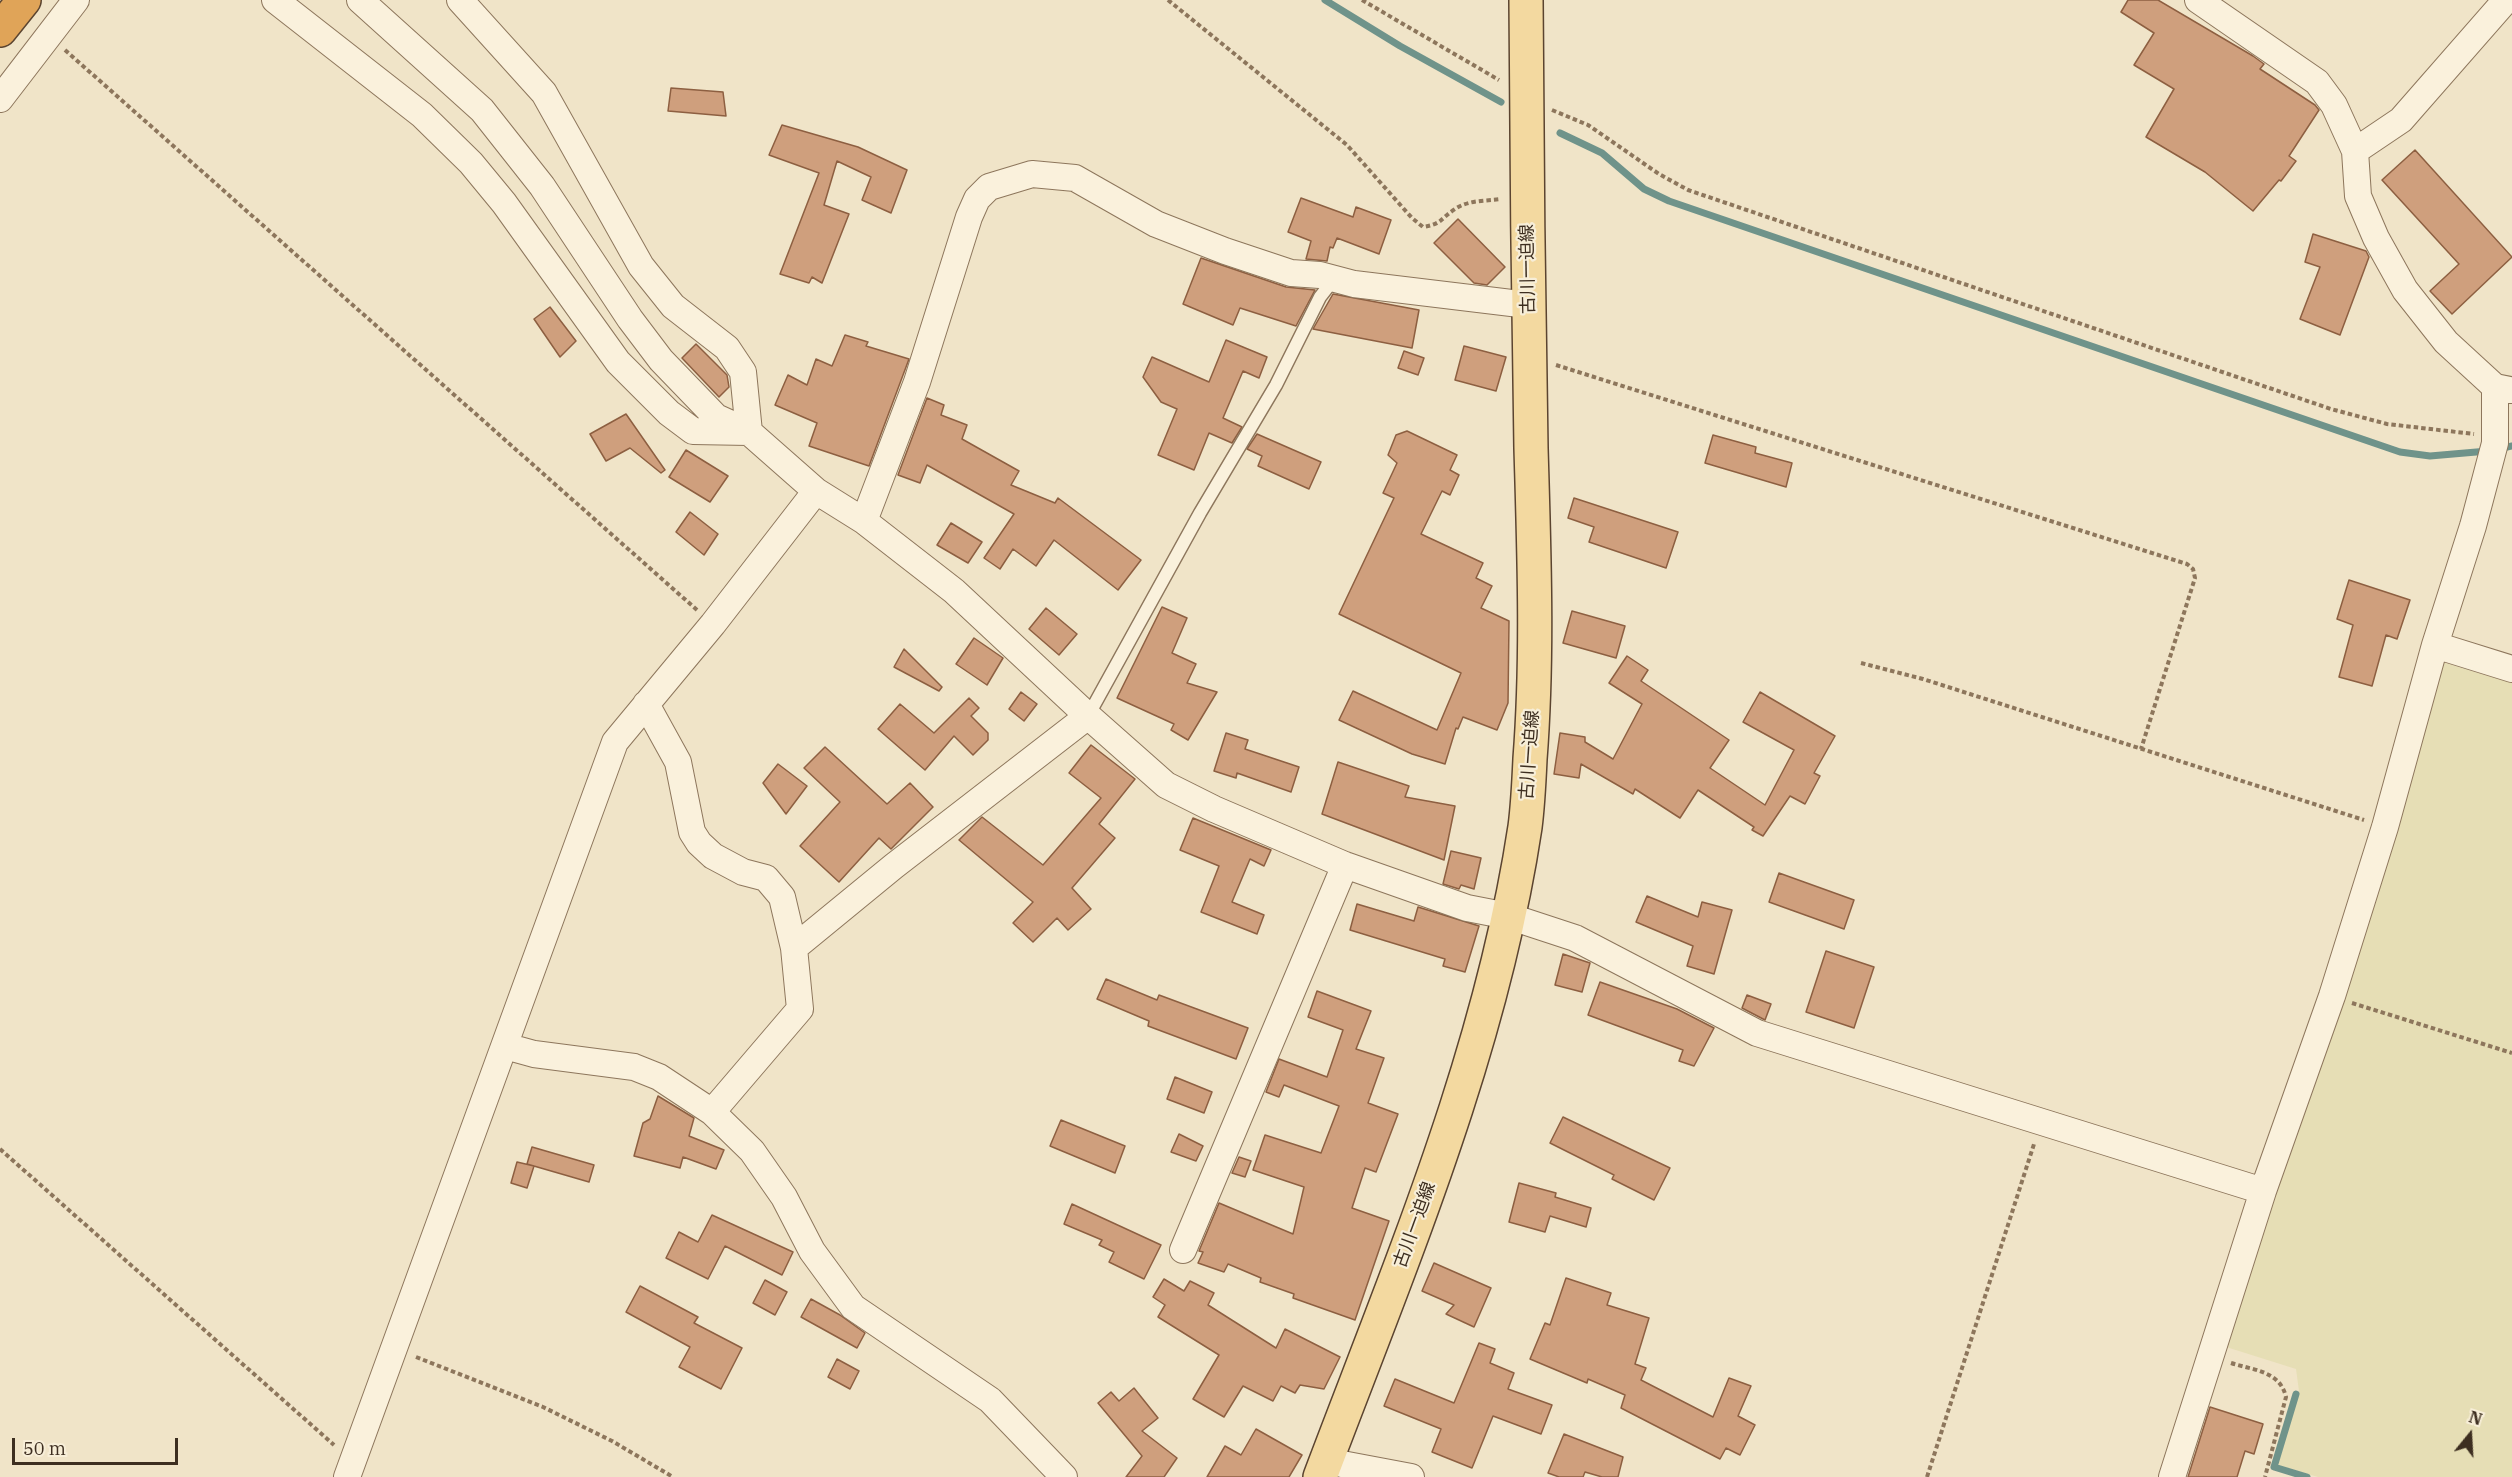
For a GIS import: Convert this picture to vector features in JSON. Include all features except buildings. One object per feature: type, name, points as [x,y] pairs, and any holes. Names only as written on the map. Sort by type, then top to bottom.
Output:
[{"type":"highway","points":[[0,30],[24,0]]},
{"type":"main road","name":"古川一迫線","points":[[1323,1469],[1430,1189],[1471,1061],[1508,916],[1526,824],[1536,641],[1528,305],[1526,0]]},
{"type":"street","points":[[0,99],[76,0]]},
{"type":"street","points":[[275,0],[422,115],[471,163],[504,203],[618,362],[669,413],[693,431],[749,432]]},
{"type":"street","points":[[360,0],[482,110],[542,186],[630,319],[661,360],[716,417],[749,432],[816,491],[864,521],[954,591],[1166,785],[1214,809],[1346,866],[1467,908],[1508,916],[1575,938],[1757,1033],[2263,1191]]},
{"type":"street","points":[[460,0],[544,93],[641,266],[674,306],[727,348],[743,372],[749,432]]},
{"type":"street","points":[[2172,1477],[2263,1191],[2332,996],[2385,827],[2435,645],[2473,526],[2495,439],[2504,389],[2446,342],[2405,290],[2376,238],[2358,195],[2355,151],[2334,105],[2317,82],[2198,0]]},
{"type":"street","points":[[2355,151],[2401,120],[2506,0]]},
{"type":"street","points":[[864,521],[917,382],[969,217],[977,199],[988,187],[1032,174],[1075,178],[1156,224],[1225,251],[1291,273],[1354,284],[1528,305]]},
{"type":"street","points":[[350,1469],[615,742],[713,624],[816,491]]},
{"type":"street","points":[[2435,645],[2512,669]]},
{"type":"street","points":[[646,704],[678,762],[692,832],[713,856],[743,872],[766,878],[782,897],[794,948],[800,1009],[712,1112]]},
{"type":"street","points":[[794,948],[894,866],[1088,716]]},
{"type":"street","points":[[1183,1250],[1346,866]]},
{"type":"street","points":[[505,1046],[534,1054],[634,1067],[659,1077],[712,1112],[752,1151],[784,1197],[818,1260],[853,1307],[990,1400],[1064,1477]]},
{"type":"street","points":[[1323,1469],[1411,1477]]},
{"type":"lane","points":[[1088,716],[1200,513],[1276,385],[1320,297],[1334,279]]},
{"type":"path","points":[[1168,0],[1347,145],[1412,218],[1423,227],[1436,225],[1455,208],[1469,202],[1527,196]]},
{"type":"path","points":[[1362,0],[1560,115],[1588,125],[1659,174],[1688,190],[2331,409],[2387,424],[2495,439]]},
{"type":"path","points":[[49,35],[713,624]]},
{"type":"path","points":[[1529,358],[2187,564],[2193,569],[2195,578],[2141,749]]},
{"type":"path","points":[[1861,663],[1923,679],[2385,827]]},
{"type":"path","points":[[2332,996],[2512,1053]]},
{"type":"path","points":[[1927,1477],[2041,1122]]},
{"type":"path","points":[[0,1149],[350,1469]]},
{"type":"path","points":[[394,1348],[543,1407],[612,1441],[673,1477]]},
{"type":"path","points":[[2210,1356],[2276,1377],[2283,1385],[2286,1396],[2265,1477]]},
{"type":"shaded area","points":[[2442,662],[2512,683],[2512,1477],[2318,1477],[2278,1465],[2299,1391],[2296,1369],[2223,1346]]},
{"type":"waterway","points":[[1325,0],[1400,46],[1501,102]]},
{"type":"waterway","points":[[1560,133],[1602,153],[1644,189],[1669,201],[2400,452],[2430,456],[2488,451]]},
{"type":"waterway","points":[[2499,449],[2512,446]]},
{"type":"waterway","points":[[2296,1394],[2274,1467],[2307,1477]]}]
